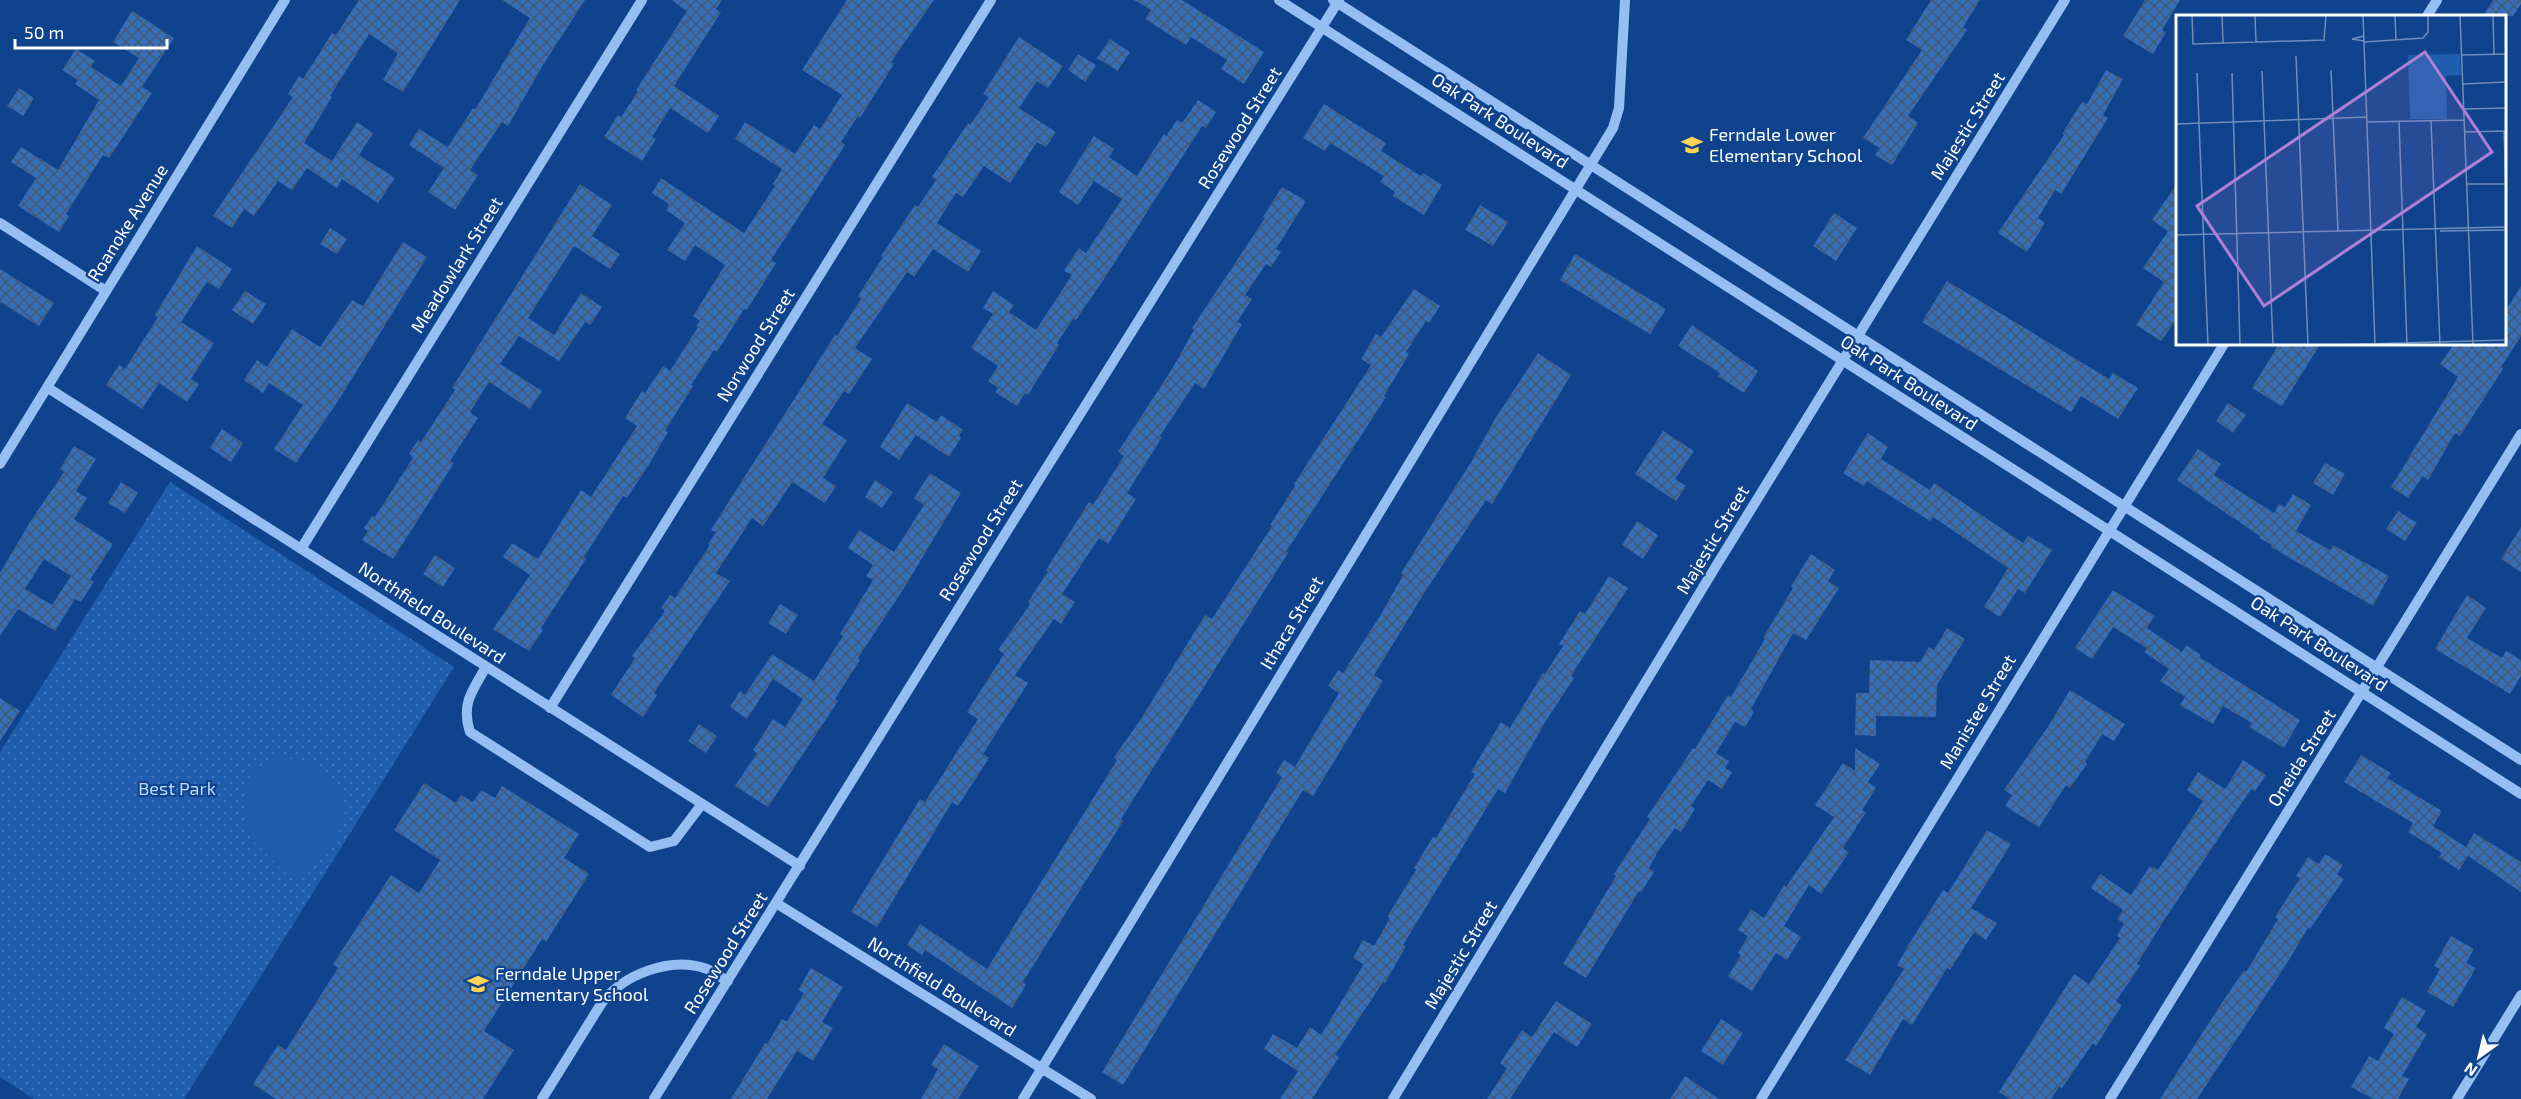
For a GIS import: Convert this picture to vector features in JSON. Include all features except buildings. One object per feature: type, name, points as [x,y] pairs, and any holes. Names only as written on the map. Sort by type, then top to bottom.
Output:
[{"type":"street","name":"Roanoke Avenue","points":[[0,464],[285,0]]},
{"type":"street","name":"Meadowlark Street","points":[[301,549],[642,0]]},
{"type":"street","name":"Norwood Street","points":[[550,708],[991,0]]},
{"type":"street","name":"Oak Park Boulevard","points":[[1279,0],[2521,794]]},
{"type":"street","name":"Ithaca Street","points":[[1023,1099],[1613,128],[1618,108],[1625,0]]},
{"type":"street","name":"Majestic Street","points":[[1393,1099],[1842,359],[2065,0]]},
{"type":"street","points":[[2428,15],[2437,0]]},
{"type":"street","name":"Oak Park Boulevard","points":[[1336,1],[2521,760]]},
{"type":"street","name":"Rosewood Street","points":[[654,1099],[963,600],[1323,27],[1336,1]]},
{"type":"street","points":[[0,223],[106,291]]},
{"type":"street","name":"Manistee Street","points":[[1761,1099],[2223,345]]},
{"type":"street","name":"Northfield Boulevard","points":[[48,388],[800,866]]},
{"type":"street","name":"Oneida Street","points":[[2110,1099],[2521,434]]},
{"type":"street","points":[[486,667],[469,695],[464,715],[470,732],[650,847],[674,841],[702,804]]},
{"type":"street","name":"Northfield Boulevard","points":[[776,903],[1091,1099]]},
{"type":"street","points":[[542,1099],[608,994],[626,980],[661,968],[681,966],[707,969],[728,981]]},
{"type":"street","points":[[2457,1099],[2521,995]]},
{"type":"green space","name":"Best Park","points":[[170,482],[454,667],[184,1099],[34,1099],[0,1077],[0,752]]},
{"type":"green space","points":[[277,756],[310,763],[339,787],[346,806],[343,826],[306,877],[290,878],[250,838],[246,810],[247,786],[255,769]]},
{"type":"place","name":"Ferndale Lower Elementary School","points":[[1692,145]]},
{"type":"place","name":"Ferndale Upper Elementary School","points":[[478,984]]}]
